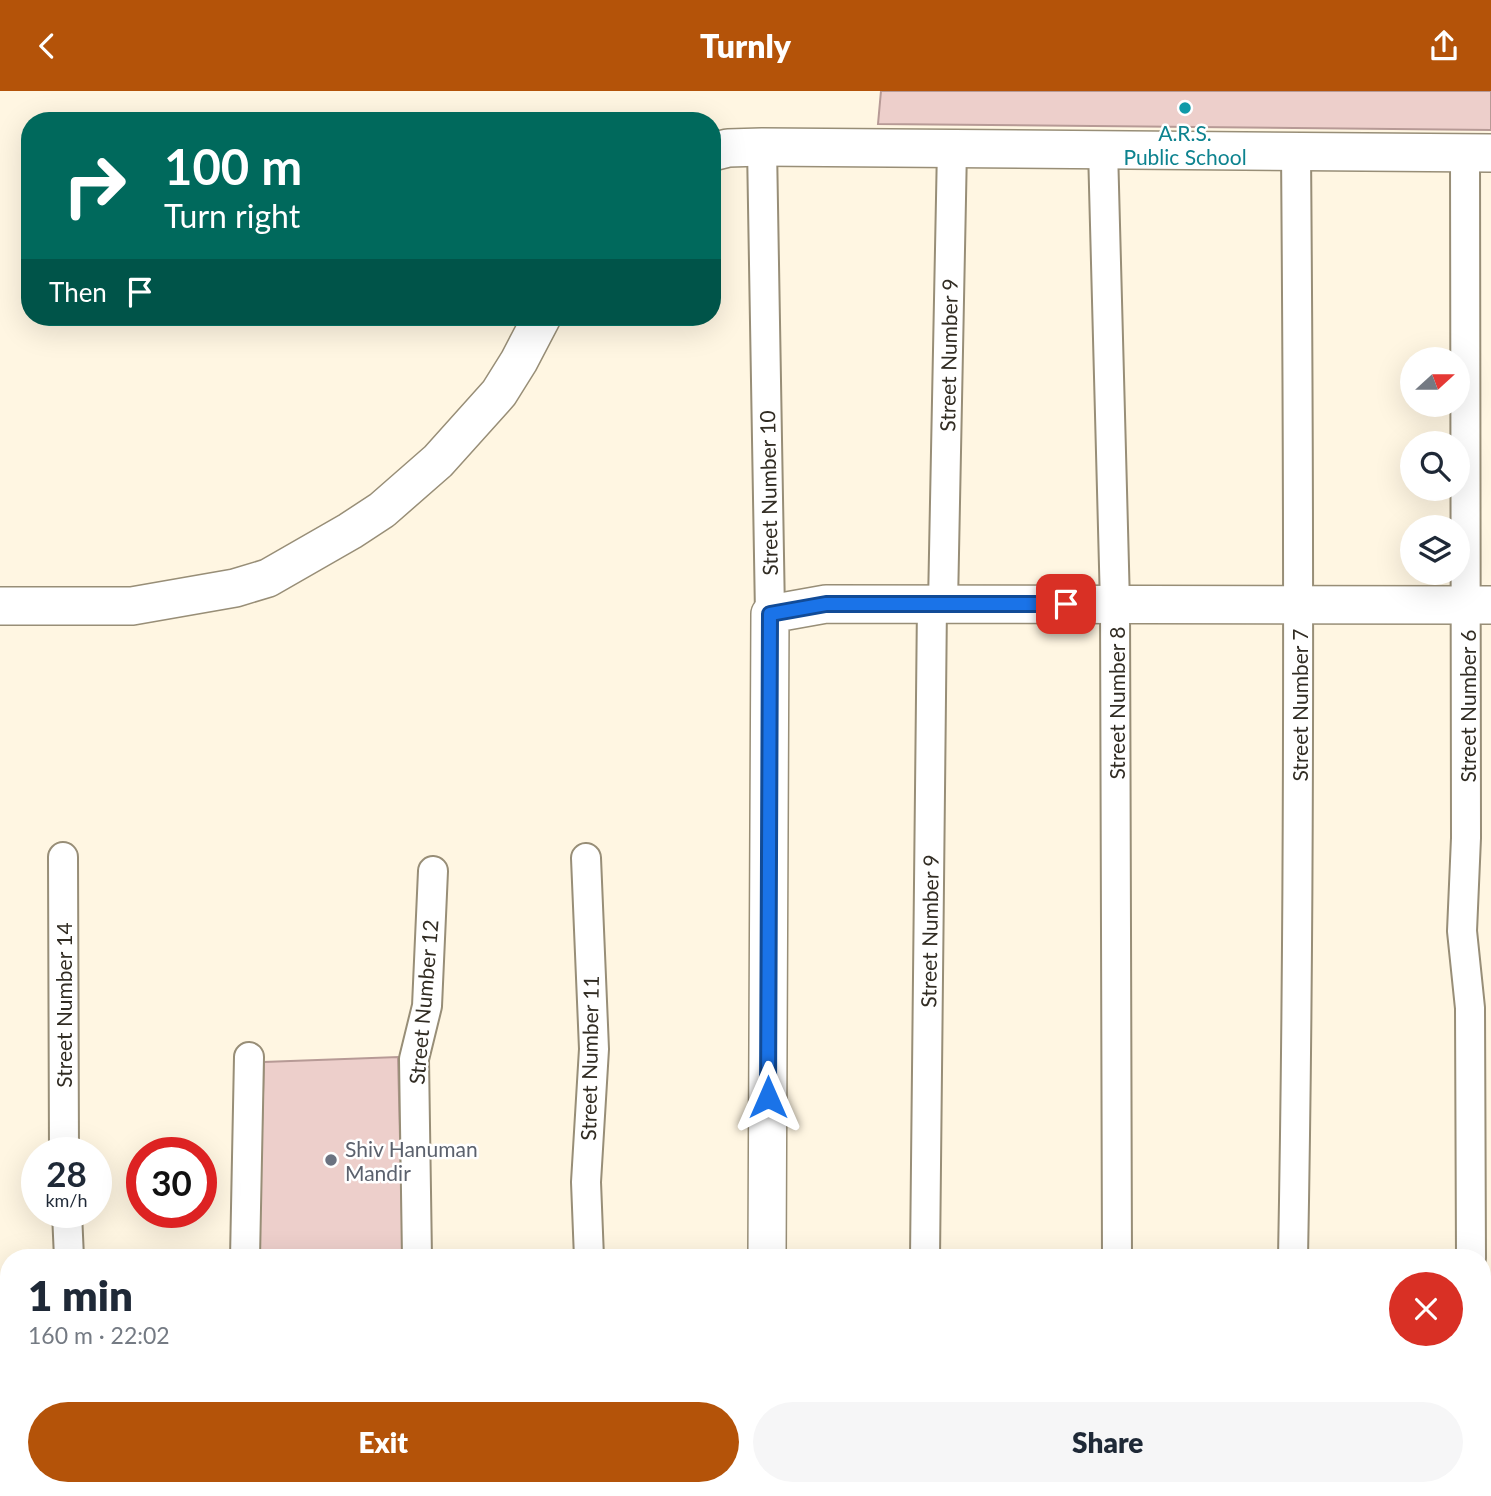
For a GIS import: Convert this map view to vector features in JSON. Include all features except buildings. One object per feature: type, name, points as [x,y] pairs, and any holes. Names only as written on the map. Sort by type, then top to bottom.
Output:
[{"type":"street","points":[[721,150],[762,147],[1478,153]]},
{"type":"street","name":"Street Number 10","points":[[762,147],[770,614],[767,1249]]},
{"type":"street","name":"Street Number 9","points":[[925,1249],[938,604],[952,148]]},
{"type":"street","name":"Street Number 8","points":[[1103,149],[1115,604],[1116,1249]]},
{"type":"street","name":"Street Number 7","points":[[1293,1249],[1300,605],[1296,151]]},
{"type":"street","name":"Street Number 6","points":[[1471,1249],[1470,1008],[1462,931],[1479,605],[1478,153]]},
{"type":"street","points":[[0,606],[132,606],[235,588],[268,577],[382,510],[438,461],[499,393],[537,326]]},
{"type":"street","points":[[770,614],[826,604],[1479,605]]},
{"type":"street","name":"Street Number 14","points":[[63,857],[64,1137]]},
{"type":"street","name":"Street Number 11","points":[[586,858],[594,1049],[586,1182],[589,1249]]},
{"type":"street","name":"Street Number 12","points":[[417,1249],[414,1059],[427,1006],[433,871]]},
{"type":"street","points":[[245,1249],[248,1058]]},
{"type":"street","points":[[68,1228],[69,1249]]},
{"type":"place","name":"A.R.S. Public School","points":[[1185,108]]},
{"type":"place","name":"Shiv Hanuman Mandir","points":[[331,1160]]},
{"type":"route","points":[[768,1097],[770,614],[826,604],[1066,604]]}]
